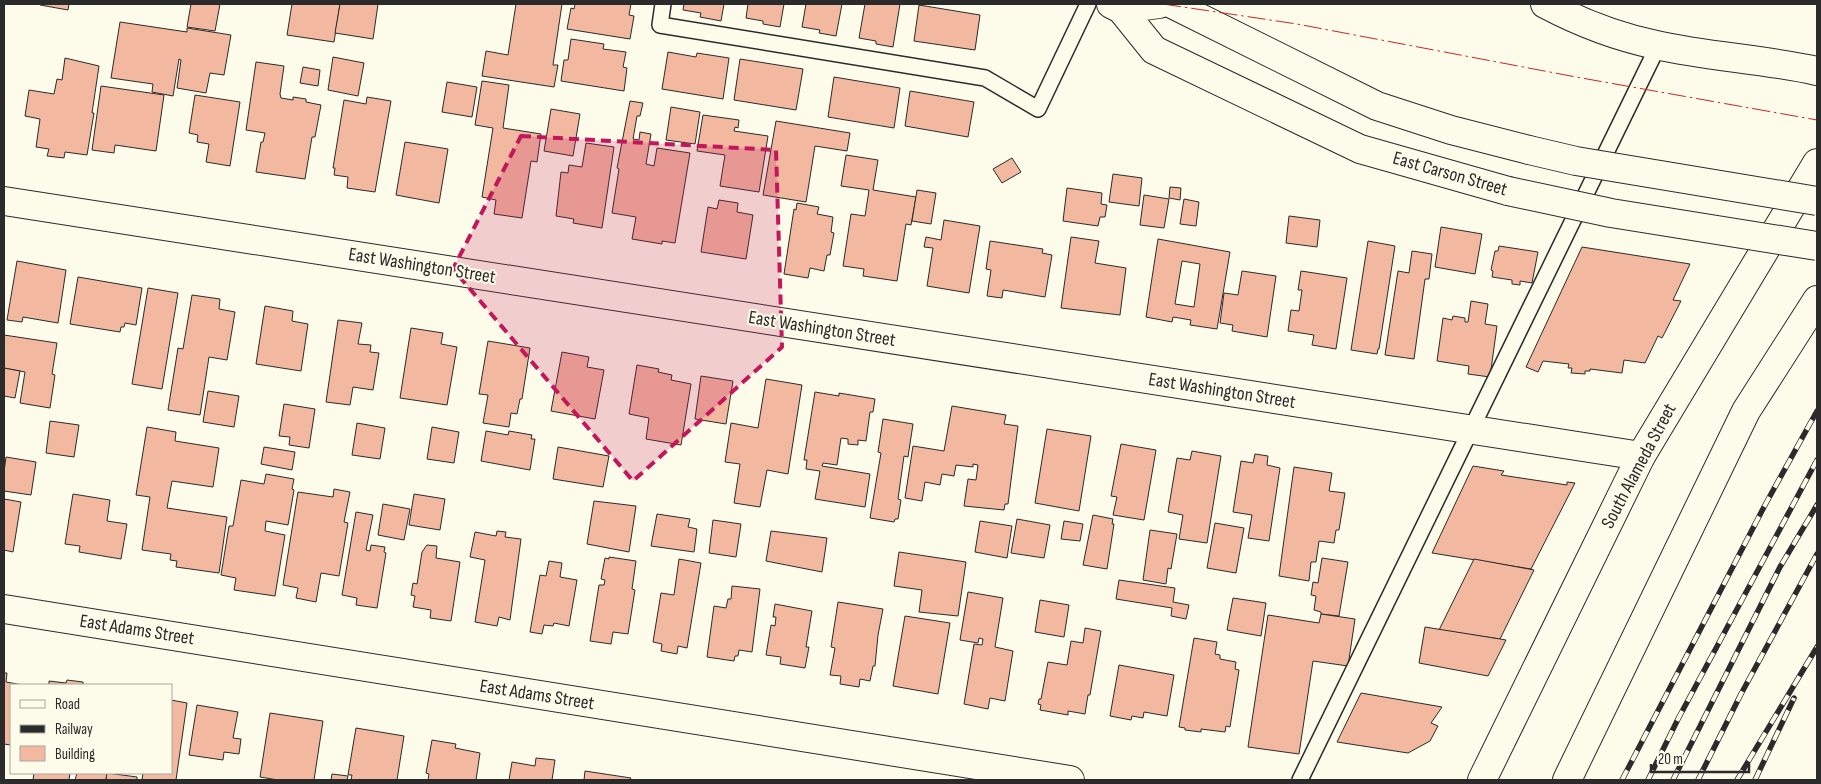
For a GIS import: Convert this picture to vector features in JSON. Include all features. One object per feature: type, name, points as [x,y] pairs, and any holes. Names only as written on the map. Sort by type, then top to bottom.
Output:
[{"type":"main road","name":"East Carson Street","points":[[1116,6],[1159,4]]},
{"type":"main road","points":[[1172,4],[1377,106],[1451,130],[1576,161],[1817,201]]},
{"type":"main road","points":[[1546,4],[1596,27],[1658,46],[1817,71]]},
{"type":"main road","name":"East Carson Street","points":[[1116,6],[1154,50],[1360,149],[1508,191],[1611,213],[1817,246]]},
{"type":"main road","name":"South Alameda Street","points":[[1482,780],[1641,456],[1817,163]]},
{"type":"main road","name":"East Washington Street","points":[[4,201],[1641,456]]},
{"type":"main road","points":[[1567,780],[1746,411],[1817,300]]},
{"type":"main road","name":"East Adams Street","points":[[4,609],[1070,780]]},
{"type":"lane","points":[[662,4],[660,25],[985,78],[1038,109],[1088,4]]},
{"type":"lane","points":[[1300,780],[1658,46]]},
{"type":"highlighted area","points":[[521,136],[776,150],[782,347],[633,481],[453,269]]},
{"type":"building","points":[[40,4],[69,4],[68,10]]},
{"type":"building","points":[[191,4],[220,4],[215,31],[187,27]]},
{"type":"building","points":[[292,4],[340,4],[334,42],[287,35]]},
{"type":"building","points":[[340,4],[378,4],[373,39],[335,33]]},
{"type":"building","points":[[516,4],[562,4],[553,65],[558,65],[554,87],[482,76],[486,51],[508,55]]},
{"type":"building","points":[[575,4],[631,4],[629,15],[634,16],[630,39],[567,29],[571,8],[574,9]]},
{"type":"building","points":[[684,4],[724,4],[721,21],[700,17],[701,13],[683,10]]},
{"type":"building","points":[[748,4],[784,4],[780,27],[746,18]]},
{"type":"building","points":[[806,4],[842,4],[836,36],[819,33],[820,30],[802,27]]},
{"type":"building","points":[[865,4],[900,4],[893,47],[859,38]]},
{"type":"building","points":[[919,5],[980,15],[975,50],[914,41]]},
{"type":"building","points":[[120,22],[187,32],[187,28],[231,35],[224,75],[210,73],[206,93],[177,88],[181,60],[179,59],[173,96],[152,92],[153,84],[111,78]]},
{"type":"building","points":[[571,39],[604,44],[603,49],[626,52],[623,67],[627,68],[624,91],[561,81],[564,60],[568,60]]},
{"type":"building","points":[[668,52],[696,57],[697,53],[729,58],[723,99],[662,89]]},
{"type":"building","points":[[333,57],[364,63],[358,96],[328,90]]},
{"type":"building","points":[[65,58],[99,66],[87,155],[65,152],[64,158],[47,156],[49,149],[36,147],[40,119],[25,116],[29,90],[54,94],[57,79],[62,80]]},
{"type":"building","points":[[740,59],[803,69],[796,110],[734,100]]},
{"type":"building","points":[[256,62],[284,66],[281,98],[293,100],[293,97],[306,99],[306,102],[321,105],[315,137],[312,137],[305,179],[256,172],[261,142],[263,142],[265,133],[246,130]]},
{"type":"building","points":[[303,67],[320,70],[318,86],[300,83]]},
{"type":"building","points":[[834,77],[900,88],[894,128],[828,117]]},
{"type":"building","points":[[482,81],[509,85],[503,128],[541,134],[537,162],[531,161],[522,218],[494,214],[496,200],[482,197],[493,128],[475,125]]},
{"type":"building","points":[[447,82],[477,87],[472,117],[442,112]]},
{"type":"building","points":[[101,86],[164,95],[156,151],[115,145],[114,153],[92,150]]},
{"type":"building","points":[[910,91],[974,102],[968,137],[905,126]]},
{"type":"building","points":[[195,95],[240,102],[230,166],[206,162],[209,144],[197,142],[198,135],[189,133]]},
{"type":"building","points":[[367,97],[391,101],[375,192],[347,188],[348,177],[334,175],[335,168],[333,168],[344,100],[366,104]]},
{"type":"building","points":[[630,101],[643,103],[640,116],[637,116],[633,139],[639,140],[640,132],[651,134],[646,164],[654,166],[657,148],[690,153],[675,243],[662,241],[662,244],[632,239],[636,217],[612,213],[619,169],[617,168]]},
{"type":"building","points":[[671,107],[700,112],[695,144],[666,140]]},
{"type":"building","points":[[551,109],[580,114],[573,156],[544,151]]},
{"type":"building","points":[[703,115],[739,120],[738,128],[735,127],[734,131],[768,136],[759,192],[720,186],[725,155],[697,151]]},
{"type":"building","points":[[776,121],[850,133],[847,151],[815,146],[806,202],[763,195]]},
{"type":"building","points":[[405,142],[448,149],[439,203],[396,195]]},
{"type":"building","points":[[586,143],[614,147],[602,228],[573,223],[574,219],[556,216],[561,172],[568,173],[569,165],[582,167]]},
{"type":"building","points":[[846,155],[878,160],[873,190],[916,197],[911,225],[906,224],[897,281],[863,276],[864,269],[843,266],[851,214],[865,216],[869,190],[841,186]]},
{"type":"building","points":[[1012,158],[1021,172],[1002,183],[993,169]]},
{"type":"building","points":[[1113,174],[1142,178],[1139,206],[1109,202]]},
{"type":"building","points":[[1170,187],[1181,188],[1180,200],[1169,198]]},
{"type":"building","points":[[1067,188],[1102,193],[1101,204],[1107,205],[1105,217],[1100,217],[1098,226],[1063,221]]},
{"type":"building","points":[[917,190],[936,193],[931,224],[912,221]]},
{"type":"building","points":[[1144,195],[1169,199],[1164,228],[1140,225]]},
{"type":"building","points":[[1184,199],[1199,202],[1196,226],[1180,224]]},
{"type":"building","points":[[719,200],[738,203],[737,212],[753,215],[746,259],[701,252],[708,207],[717,209]]},
{"type":"building","points":[[797,203],[819,207],[817,214],[833,217],[831,232],[834,233],[830,255],[827,255],[824,271],[810,268],[808,278],[784,274],[794,209],[796,210]]},
{"type":"building","points":[[1289,216],[1320,220],[1317,247],[1286,243]]},
{"type":"building","points":[[944,220],[980,226],[969,293],[927,286],[933,248],[924,247],[926,237],[941,240]]},
{"type":"building","points":[[1441,227],[1482,234],[1475,274],[1435,267]]},
{"type":"building","points":[[1071,237],[1099,241],[1095,263],[1126,268],[1120,315],[1061,308]]},
{"type":"building","points":[[1158,239],[1230,252],[1217,329],[1190,325],[1191,320],[1173,317],[1172,322],[1146,317]],"holes":[[[1182,261],[1200,264],[1194,307],[1175,304]]]},
{"type":"building","points":[[990,241],[1043,249],[1042,253],[1052,255],[1045,297],[1003,290],[1002,298],[987,296],[991,270],[986,269]]},
{"type":"building","points":[[1368,241],[1395,246],[1377,354],[1351,350]]},
{"type":"building","points":[[1499,246],[1538,252],[1532,283],[1520,281],[1520,285],[1512,284],[1512,280],[1492,277],[1493,271],[1491,270],[1495,251],[1498,251]]},
{"type":"building","points":[[1582,247],[1690,264],[1673,300],[1681,301],[1662,338],[1658,336],[1645,363],[1624,360],[1622,373],[1590,369],[1590,371],[1585,371],[1585,374],[1571,373],[1572,368],[1568,368],[1569,364],[1543,361],[1538,372],[1526,367]]},
{"type":"building","points":[[1412,251],[1432,254],[1429,279],[1425,279],[1414,359],[1385,355],[1398,271],[1409,273]]},
{"type":"building","points":[[17,261],[66,270],[58,323],[23,317],[22,322],[7,320]]},
{"type":"building","points":[[1242,271],[1276,276],[1267,337],[1232,331],[1233,325],[1220,323],[1224,293],[1238,295]]},
{"type":"building","points":[[1301,271],[1347,278],[1336,349],[1312,345],[1314,335],[1288,331],[1291,310],[1299,311],[1302,290],[1298,290]]},
{"type":"building","points":[[78,277],[142,288],[136,325],[125,323],[124,327],[121,327],[120,332],[70,324]]},
{"type":"building","points":[[148,288],[178,293],[162,389],[132,384]]},
{"type":"building","points":[[192,295],[220,299],[219,309],[235,312],[227,360],[209,357],[200,415],[168,410],[178,348],[183,349]]},
{"type":"building","points":[[1471,301],[1488,304],[1485,324],[1497,326],[1490,377],[1468,374],[1469,366],[1437,361],[1443,318],[1452,320],[1453,316],[1465,318],[1465,322],[1468,322]]},
{"type":"building","points":[[265,306],[293,311],[292,321],[308,324],[301,371],[256,364]]},
{"type":"building","points":[[338,320],[362,323],[358,344],[371,345],[370,352],[379,353],[373,390],[353,387],[350,405],[326,402]]},
{"type":"building","points":[[411,328],[443,333],[441,344],[457,347],[447,405],[400,398]]},
{"type":"building","points":[[4,335],[57,343],[52,374],[55,375],[50,408],[20,403],[25,372],[4,368]]},
{"type":"building","points":[[488,341],[530,348],[522,399],[520,399],[517,414],[511,413],[509,427],[483,423],[488,395],[479,394]]},
{"type":"building","points":[[562,352],[589,357],[587,367],[604,370],[595,419],[551,411]]},
{"type":"building","points":[[637,365],[659,369],[658,372],[672,375],[671,380],[691,384],[681,445],[646,439],[649,418],[629,414]]},
{"type":"building","points":[[4,368],[20,371],[15,398],[4,396]]},
{"type":"building","points":[[701,376],[733,381],[726,424],[695,419]]},
{"type":"building","points":[[766,379],[802,385],[788,474],[767,470],[760,507],[734,503],[740,464],[725,462],[731,423],[758,428]]},
{"type":"building","points":[[208,391],[239,396],[234,427],[203,422]]},
{"type":"building","points":[[815,392],[839,396],[839,393],[875,399],[873,412],[870,412],[866,441],[858,440],[858,445],[848,444],[848,439],[841,438],[837,465],[823,463],[822,466],[870,474],[865,507],[815,499],[820,471],[806,469],[807,460],[804,460]]},
{"type":"building","points":[[284,404],[315,409],[309,448],[289,445],[290,437],[279,436]]},
{"type":"building","points":[[952,406],[1006,415],[1004,424],[1018,426],[1008,504],[1005,504],[1004,510],[964,506],[968,479],[976,480],[978,465],[973,464],[973,467],[956,465],[954,476],[942,474],[940,485],[925,482],[922,501],[905,498],[913,446],[944,451]]},
{"type":"building","points":[[883,419],[913,424],[908,457],[904,456],[898,499],[901,500],[898,519],[895,519],[894,522],[870,518],[881,453],[878,452]]},
{"type":"building","points":[[50,421],[79,425],[74,457],[46,453]]},
{"type":"building","points":[[357,423],[385,428],[380,459],[352,455]]},
{"type":"building","points":[[147,427],[176,432],[175,441],[219,448],[213,487],[172,481],[167,508],[227,517],[219,573],[176,567],[177,561],[170,560],[171,554],[142,550],[150,497],[136,495]]},
{"type":"building","points":[[432,427],[459,432],[454,463],[427,459]]},
{"type":"building","points":[[1047,429],[1091,436],[1079,511],[1035,503]]},
{"type":"building","points":[[486,431],[508,435],[509,431],[532,435],[531,439],[535,439],[530,470],[481,461]]},
{"type":"building","points":[[1121,444],[1156,450],[1144,520],[1113,515],[1117,497],[1111,496]]},
{"type":"building","points":[[264,447],[295,452],[292,470],[261,464]]},
{"type":"building","points":[[558,447],[609,456],[603,487],[553,479]]},
{"type":"building","points":[[1192,451],[1221,456],[1207,543],[1179,539],[1183,515],[1168,512],[1177,458],[1190,460]]},
{"type":"building","points":[[1255,454],[1268,456],[1267,465],[1280,468],[1269,541],[1248,538],[1252,515],[1233,512],[1241,461],[1253,463]]},
{"type":"building","points":[[6,457],[36,462],[31,495],[4,491]]},
{"type":"building","points":[[1473,466],[1504,471],[1501,475],[1567,485],[1567,482],[1575,483],[1531,569],[1432,553]]},
{"type":"building","points":[[1294,467],[1332,473],[1329,491],[1345,493],[1339,530],[1336,530],[1334,543],[1319,541],[1316,562],[1311,562],[1309,581],[1279,576]]},
{"type":"building","points":[[266,474],[294,479],[288,525],[266,521],[265,531],[285,535],[275,596],[234,590],[236,578],[221,575],[229,526],[233,526],[241,480],[264,484]]},
{"type":"building","points":[[334,489],[350,492],[344,522],[348,523],[339,576],[321,573],[316,602],[296,598],[298,588],[283,585],[298,492],[333,497]]},
{"type":"building","points":[[73,494],[110,500],[107,521],[127,524],[121,559],[79,552],[80,546],[65,544]]},
{"type":"building","points":[[414,494],[445,499],[440,530],[409,525]]},
{"type":"building","points":[[4,499],[21,502],[13,552],[4,550]]},
{"type":"building","points":[[594,501],[636,506],[629,552],[587,544]]},
{"type":"building","points":[[383,504],[410,509],[404,540],[378,535]]},
{"type":"building","points":[[356,512],[373,515],[366,550],[370,551],[371,545],[385,547],[384,552],[386,553],[377,608],[356,605],[357,598],[342,595]]},
{"type":"building","points":[[657,514],[690,519],[688,527],[697,529],[694,552],[651,546]]},
{"type":"building","points":[[1093,515],[1113,519],[1112,524],[1114,524],[1107,569],[1083,565]]},
{"type":"building","points":[[1017,519],[1050,525],[1044,558],[1011,553]]},
{"type":"building","points":[[713,520],[741,524],[736,557],[709,553]]},
{"type":"building","points":[[980,521],[1012,526],[1007,558],[975,552]]},
{"type":"building","points":[[1064,521],[1083,524],[1080,541],[1061,539]]},
{"type":"building","points":[[1215,523],[1244,528],[1236,573],[1207,568]]},
{"type":"building","points":[[1150,530],[1177,534],[1171,569],[1168,568],[1166,584],[1143,580]]},
{"type":"building","points":[[497,531],[506,532],[505,537],[521,539],[510,620],[499,617],[497,626],[475,622],[485,560],[470,557],[475,532],[496,536]]},
{"type":"building","points":[[771,531],[827,538],[822,572],[766,561]]},
{"type":"building","points":[[427,545],[437,546],[436,558],[460,562],[451,621],[430,618],[431,610],[413,607],[415,596],[411,595],[413,583],[417,584],[422,552]]},
{"type":"building","points":[[899,552],[966,562],[958,616],[919,612],[922,590],[894,586]]},
{"type":"building","points":[[609,557],[636,561],[632,589],[635,590],[628,634],[613,632],[611,644],[590,641],[599,585],[604,585],[605,580],[601,579],[605,558],[609,559]]},
{"type":"building","points":[[1322,558],[1348,562],[1339,616],[1321,614],[1321,612],[1314,610],[1316,596],[1311,595],[1313,582],[1318,583]]},
{"type":"building","points":[[679,559],[701,563],[687,648],[678,646],[677,654],[661,651],[662,644],[653,642],[661,593],[674,595]]},
{"type":"building","points":[[1474,559],[1534,570],[1500,639],[1439,630]]},
{"type":"building","points":[[549,561],[562,563],[560,577],[577,580],[569,626],[554,623],[553,626],[544,625],[542,634],[530,632],[540,575],[546,576]]},
{"type":"building","points":[[1119,580],[1175,588],[1173,602],[1189,605],[1186,619],[1171,616],[1172,608],[1116,599]]},
{"type":"building","points":[[732,586],[760,589],[752,652],[739,650],[738,656],[735,656],[734,661],[707,657],[714,606],[726,608],[728,599],[731,599]]},
{"type":"building","points":[[968,592],[1003,598],[995,647],[1013,651],[1005,701],[990,698],[988,709],[964,704],[974,644],[982,645],[983,639],[979,638],[978,643],[960,640]]},
{"type":"building","points":[[1233,598],[1266,603],[1261,636],[1227,630]]},
{"type":"building","points":[[1040,600],[1069,605],[1064,637],[1035,632]]},
{"type":"building","points":[[838,602],[883,609],[875,666],[873,666],[870,681],[860,679],[859,687],[840,684],[841,676],[830,675],[835,648],[831,647]]},
{"type":"building","points":[[775,604],[812,611],[806,647],[809,647],[805,668],[780,664],[781,657],[766,655],[771,625],[775,626],[776,617],[773,617]]},
{"type":"building","points":[[1321,614],[1355,619],[1348,666],[1313,661],[1299,754],[1248,747],[1268,615],[1319,623]]},
{"type":"building","points":[[905,616],[950,623],[938,694],[893,686]]},
{"type":"building","points":[[1425,627],[1506,640],[1488,676],[1419,663]]},
{"type":"building","points":[[1085,628],[1101,631],[1085,714],[1068,711],[1068,715],[1040,710],[1041,705],[1038,704],[1039,699],[1041,699],[1048,662],[1067,665],[1071,641],[1083,643]]},
{"type":"building","points":[[1194,638],[1217,642],[1215,654],[1220,655],[1220,659],[1236,662],[1235,669],[1239,670],[1230,727],[1226,726],[1225,732],[1201,729],[1201,732],[1185,730],[1185,728],[1179,727]]},
{"type":"building","points":[[1119,665],[1174,675],[1167,716],[1144,712],[1143,718],[1132,716],[1131,720],[1110,716]]},
{"type":"building","points":[[4,673],[7,673],[6,682],[17,684],[10,684],[10,745],[4,744]]},
{"type":"building","points":[[67,680],[83,682],[83,684],[49,684],[49,681],[66,683]]},
{"type":"building","points":[[1361,693],[1442,707],[1431,723],[1438,726],[1430,741],[1408,753],[1337,742]]},
{"type":"building","points":[[172,700],[187,703],[176,780],[142,780],[143,774],[172,774]]},
{"type":"building","points":[[197,705],[238,712],[233,738],[241,739],[239,754],[224,752],[223,760],[189,755]]},
{"type":"building","points":[[270,713],[323,721],[314,780],[278,780],[260,777]]},
{"type":"building","points":[[356,728],[404,736],[397,780],[351,780],[352,775],[348,775]]},
{"type":"building","points":[[432,740],[456,744],[455,748],[480,753],[476,780],[428,780],[429,774],[426,773]]},
{"type":"building","points":[[536,758],[555,760],[552,780],[509,780],[512,762],[535,766]]},
{"type":"building","points":[[585,771],[631,778],[630,780],[584,780]]},
{"type":"building","points":[[34,774],[70,774],[69,780],[33,780]]},
{"type":"building","points":[[77,774],[107,774],[106,780],[75,780]]},
{"type":"building","points":[[107,774],[137,777],[137,780],[106,780]]},
{"type":"building","points":[[332,774],[348,776],[347,780],[331,780]]},
{"type":"railway","points":[[1622,780],[1765,505],[1817,411]]},
{"type":"railway","points":[[1648,780],[1678,719],[1817,460]]},
{"type":"railway","points":[[1673,780],[1780,567],[1817,505]]},
{"type":"railway","points":[[1698,780],[1741,694],[1817,554]]},
{"type":"railway","points":[[1737,780],[1817,647]]},
{"type":"railway","points":[[1755,780],[1794,698]]},
{"type":"power","points":[[1163,4],[1297,24],[1817,120]]}]
